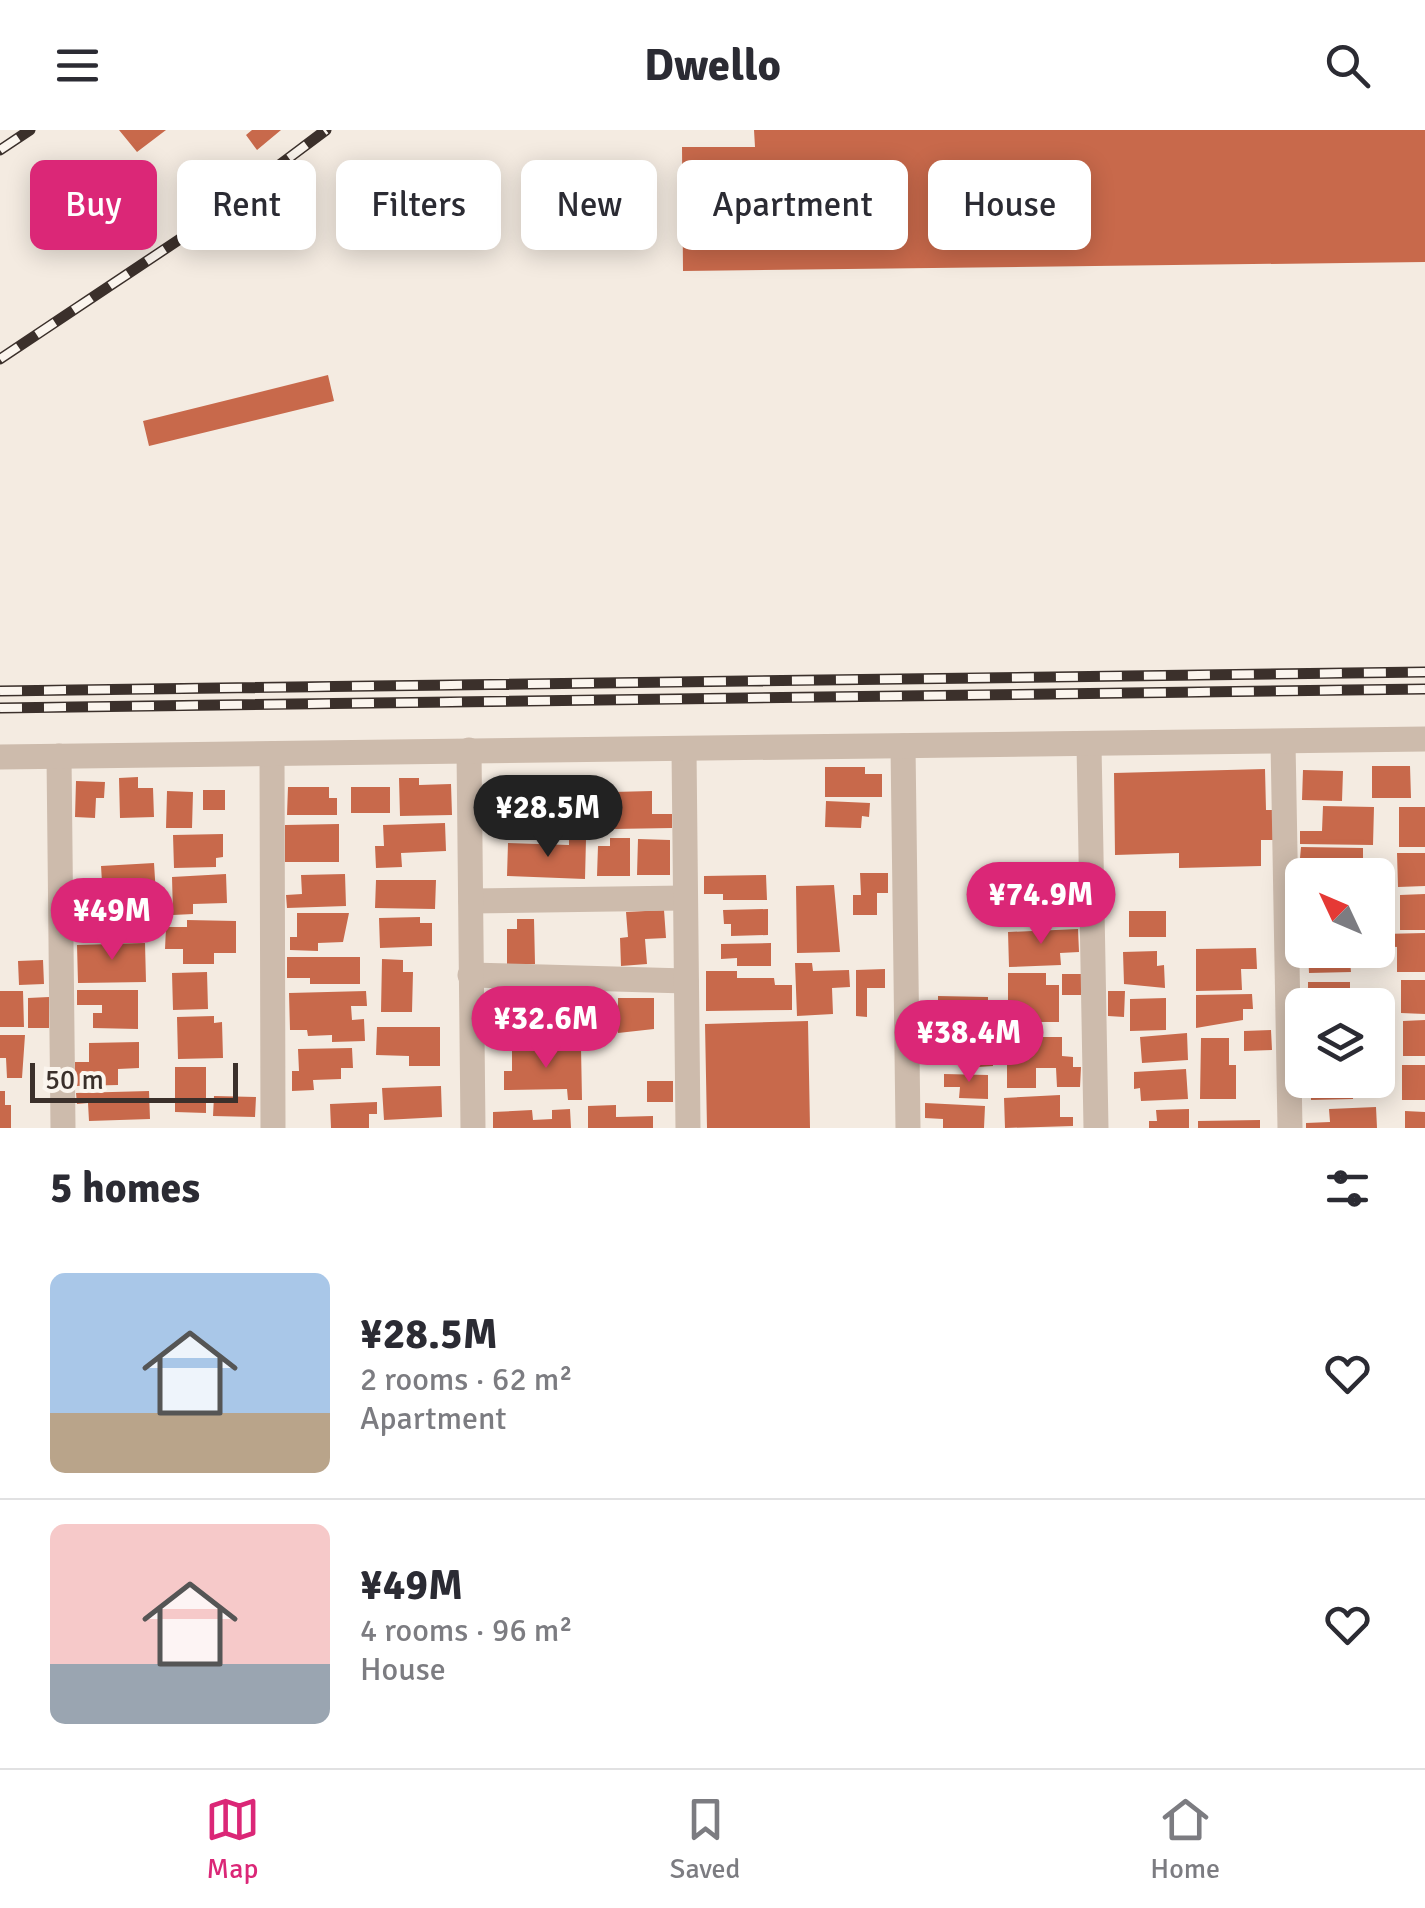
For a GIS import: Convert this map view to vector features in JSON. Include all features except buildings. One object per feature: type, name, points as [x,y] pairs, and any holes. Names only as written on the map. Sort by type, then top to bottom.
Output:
[{"type":"street","points":[[0,756],[1425,739]]},
{"type":"street","points":[[1283,742],[1290,1128]]},
{"type":"street","points":[[1088,745],[1096,1128]]},
{"type":"street","points":[[904,746],[908,1128]]},
{"type":"street","points":[[469,750],[473,1128]]},
{"type":"street","points":[[684,750],[688,1128]]},
{"type":"street","points":[[272,754],[274,1128]]},
{"type":"street","points":[[59,756],[62,1128]]},
{"type":"street","points":[[472,901],[684,898]]},
{"type":"street","points":[[470,975],[686,981]]},
{"type":"railway","points":[[0,150],[30,130]]},
{"type":"railway","points":[[0,359],[186,235],[326,130]]},
{"type":"railway","points":[[0,691],[1425,672]]},
{"type":"railway","points":[[0,708],[1425,689]]}]
